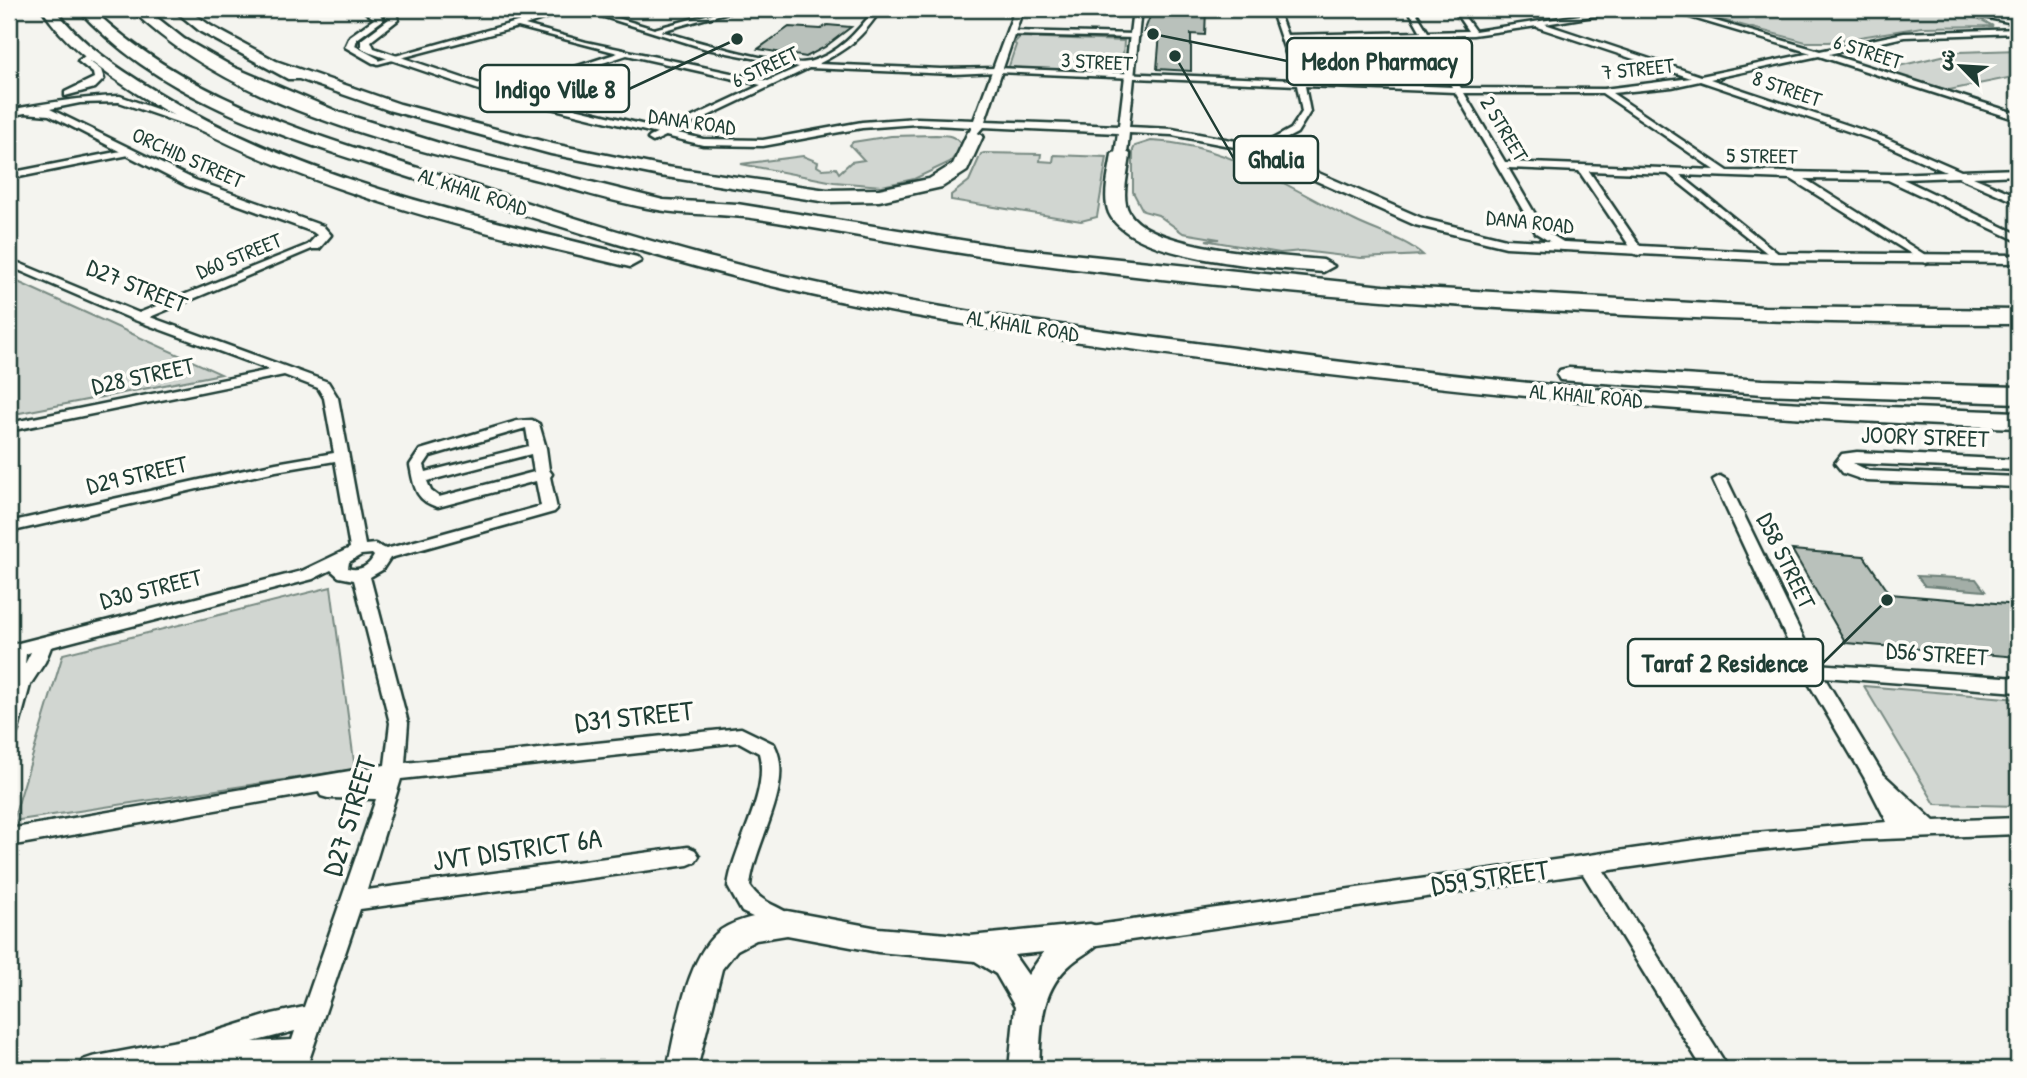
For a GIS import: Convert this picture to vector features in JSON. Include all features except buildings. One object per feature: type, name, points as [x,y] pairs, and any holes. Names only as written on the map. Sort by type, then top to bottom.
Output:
[{"type":"highway","points":[[48,9],[92,54],[144,92],[216,132],[274,158],[367,190],[539,239],[818,302],[864,308],[912,308]]},
{"type":"highway","name":"AL KHAIL ROAD","points":[[85,9],[113,36],[173,75],[227,103],[295,131],[638,244],[784,283],[1032,328],[1554,394],[1766,410],[2018,420]]},
{"type":"highway","name":"AL KHAIL ROAD","points":[[138,9],[184,45],[264,86],[333,114],[457,153],[677,207],[730,209],[772,215]]},
{"type":"highway","points":[[178,9],[206,29],[337,97],[428,133],[457,153]]},
{"type":"highway","points":[[275,65],[394,107],[508,138],[635,166],[813,194],[867,196],[925,186],[961,167],[977,129]]},
{"type":"highway","points":[[1121,153],[1117,205],[1120,215],[1142,234],[1184,248],[1482,284],[1759,306],[1817,315]]},
{"type":"highway","points":[[772,215],[975,249],[1190,274],[1521,301],[1817,315],[2018,317]]},
{"type":"highway","points":[[772,215],[817,232],[887,244],[1124,276],[1320,298],[1676,325],[2018,335]]},
{"type":"highway","points":[[1032,328],[1111,328],[1352,356],[1597,377],[1763,387],[2018,395]]},
{"type":"street","name":"DANA ROAD","points":[[366,9],[376,14],[379,20],[353,38],[350,47],[378,62],[465,91],[658,137],[750,143],[889,122],[977,129],[1056,125],[1199,135],[1259,150],[1420,222],[1457,233],[1523,245],[1776,257],[2018,259]]},
{"type":"street","name":"DANA ROAD","points":[[383,9],[393,15],[394,20],[368,38],[365,45],[392,58],[489,90],[658,137]]},
{"type":"street","points":[[378,62],[569,9]]},
{"type":"street","points":[[582,9],[739,55],[809,66]]},
{"type":"street","points":[[652,31],[736,9]]},
{"type":"street","name":"6 STREET","points":[[658,137],[809,66],[850,43],[878,9]]},
{"type":"street","points":[[977,129],[1020,9]]},
{"type":"street","points":[[1121,153],[1137,9]]},
{"type":"street","points":[[1259,150],[1289,135],[1303,120],[1305,108],[1296,85],[1276,9]]},
{"type":"street","name":"2 STREET","points":[[1411,9],[1504,165],[1541,233]]},
{"type":"street","points":[[1456,9],[1473,33]]},
{"type":"street","points":[[1284,37],[1473,33],[1632,9]]},
{"type":"street","name":"6 STREET","points":[[1666,9],[2018,117]]},
{"type":"street","points":[[1947,9],[2018,22]]},
{"type":"street","points":[[518,25],[626,54],[769,84]]},
{"type":"street","name":"8 STREET","points":[[1540,25],[1880,139],[2018,200]]},
{"type":"street","points":[[1818,54],[1921,33],[2018,31]]},
{"type":"street","points":[[1011,33],[1135,36]]},
{"type":"street","name":"ORCHID STREET","points":[[9,110],[73,93],[96,82],[100,75],[83,61],[92,54]]},
{"type":"street","points":[[489,90],[520,87],[626,54]]},
{"type":"street","name":"7 STREET","points":[[1458,90],[1604,92],[1702,79],[1818,54]]},
{"type":"street","name":"3 STREET","points":[[809,66],[1458,90]]},
{"type":"street","points":[[511,96],[520,87]]},
{"type":"street","points":[[29,106],[95,89],[113,89],[103,95],[62,103]]},
{"type":"street","points":[[1604,92],[1728,175]]},
{"type":"street","name":"ORCHID STREET","points":[[29,106],[126,100],[175,120],[216,132]]},
{"type":"street","points":[[1994,110],[2018,104]]},
{"type":"street","name":"ORCHID STREET","points":[[29,106],[51,112],[126,153],[229,198],[318,229],[324,235],[314,246]]},
{"type":"street","name":"DANA ROAD","points":[[1121,153],[1131,141],[1151,136],[1220,147],[1273,165],[1407,227],[1460,243],[1520,254],[1735,265],[2018,268]]},
{"type":"street","points":[[93,157],[113,146]]},
{"type":"street","points":[[9,176],[93,157],[126,153]]},
{"type":"street","name":"5 STREET","points":[[1504,165],[1794,177],[1890,177],[2018,172]]},
{"type":"street","points":[[1583,170],[1639,252]]},
{"type":"street","points":[[1672,173],[1776,257]]},
{"type":"street","points":[[1794,177],[1926,260]]},
{"type":"street","points":[[1890,177],[2018,238]]},
{"type":"street","points":[[1523,245],[1541,233],[1567,248]]},
{"type":"street","name":"D60 STREET","points":[[138,317],[314,246]]},
{"type":"street","name":"D27 STREET","points":[[9,262],[138,317],[317,382],[330,393],[358,550]]},
{"type":"street","points":[[215,384],[238,370],[242,355]]},
{"type":"street","name":"D28 STREET","points":[[9,427],[287,371]]},
{"type":"street","points":[[348,569],[377,566],[383,555],[549,509],[545,474],[535,427],[522,424],[425,453],[417,465],[419,478],[425,496],[438,502],[545,474]]},
{"type":"street","points":[[419,478],[539,448]]},
{"type":"street","name":"D29 STREET","points":[[9,527],[339,451]]},
{"type":"street","name":"JOORY STREET","points":[[2018,465],[1857,457],[1848,458],[1844,463],[1854,472],[1872,477],[2018,482]]},
{"type":"street","name":"D58 STREET","points":[[1720,480],[1810,670],[1872,773],[1901,830]]},
{"type":"street","points":[[348,569],[358,550],[375,549],[383,555]]},
{"type":"street","name":"D27 STREET","points":[[297,1060],[392,781],[399,723],[348,569]]},
{"type":"street","name":"D30 STREET","points":[[13,651],[307,575],[348,569]]},
{"type":"street","points":[[9,730],[21,684],[36,662],[44,642]]},
{"type":"street","points":[[13,651],[21,684]]},
{"type":"street","name":"D56 STREET","points":[[1810,670],[2018,685]]},
{"type":"street","name":"D31 STREET","points":[[9,837],[297,790],[392,781],[729,734],[751,738],[767,749],[774,766],[745,850],[739,887],[750,905],[787,923]]},
{"type":"street","name":"D58 STREET","points":[[1872,773],[1929,829]]},
{"type":"street","name":"D59 STREET","points":[[963,947],[1090,936],[1730,844],[1901,830],[2018,826]]},
{"type":"street","name":"JVT DISTRICT 6A","points":[[353,901],[688,856]]},
{"type":"street","points":[[1588,864],[1717,1069]]},
{"type":"street","points":[[682,1069],[704,979],[717,951],[740,934],[787,923],[878,940],[963,947],[994,955],[1006,965],[1028,1002]]},
{"type":"street","points":[[1024,1069],[1028,1002],[1052,962],[1090,936]]},
{"type":"street","points":[[92,1069],[198,1049],[272,1025],[310,1017]]},
{"type":"street","points":[[198,1049],[297,1060]]},
{"type":"shaded area","points":[[1680,9],[1931,9],[1978,18],[1993,26],[1922,27],[1829,42],[1806,42]]},
{"type":"shaded area","points":[[1020,37],[1124,41],[1122,73],[1008,69],[1016,45],[1014,43]]},
{"type":"shaded area","points":[[2018,50],[2018,76],[1949,90],[1877,71],[1959,52]]},
{"type":"shaded area","points":[[936,135],[954,138],[960,143],[962,147],[950,162],[914,179],[882,186],[834,182],[741,164],[803,156],[818,162],[817,166],[822,169],[836,168],[839,173],[851,162],[864,160],[850,145],[853,142],[891,136]]},
{"type":"shaded area","points":[[1151,141],[1206,150],[1232,159],[1355,221],[1399,240],[1423,255],[1361,258],[1302,251],[1280,253],[1210,241],[1206,240],[1219,239],[1183,233],[1158,215],[1143,211],[1133,192],[1133,150],[1135,146]]},
{"type":"shaded area","points":[[981,154],[1041,154],[1040,161],[1053,162],[1054,155],[1107,157],[1097,217],[1081,221],[951,200],[951,195],[969,181]]},
{"type":"shaded area","points":[[9,278],[221,374],[9,415]]},
{"type":"shaded area","points":[[1917,576],[1976,579],[1985,591],[1925,586]]},
{"type":"shaded area","points":[[331,587],[355,769],[13,821],[63,654]]},
{"type":"shaded area","points":[[1864,686],[2018,699],[2018,806],[1935,804]]},
{"type":"place","name":"Medon Pharmacy","points":[[1153,34]]},
{"type":"place","name":"Indigo Ville 8","points":[[737,39]]},
{"type":"place","name":"Ghalia","points":[[1175,56]]},
{"type":"place","name":"Taraf 2 Residence","points":[[1887,600]]}]
